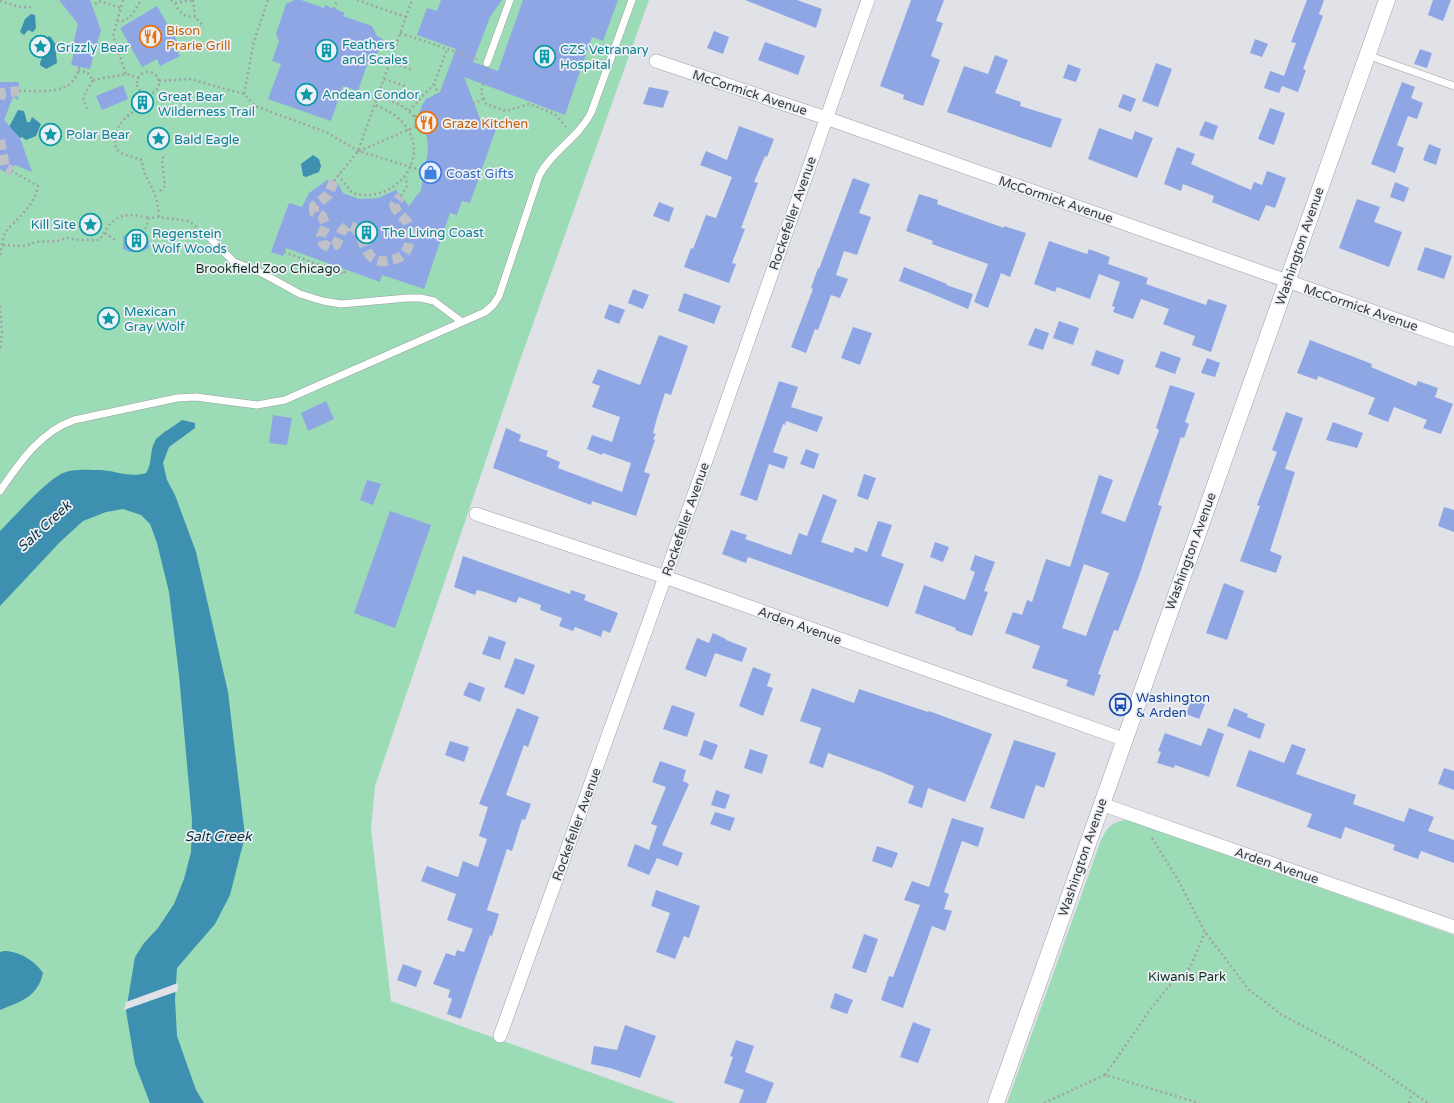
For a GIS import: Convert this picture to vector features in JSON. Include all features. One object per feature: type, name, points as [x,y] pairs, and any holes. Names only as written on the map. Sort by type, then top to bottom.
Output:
[{"type":"street","name":"Rockefeller Avenue","points":[[500,1036],[665,577],[868,0]]},
{"type":"street","name":"Washington Avenue","points":[[996,1103],[1123,739],[1386,0]]},
{"type":"street","name":"McCormick Avenue","points":[[656,61],[826,118],[1454,340]]},
{"type":"street","name":"Arden Avenue","points":[[476,514],[665,577],[1123,739]]},
{"type":"street","name":"Arden Avenue","points":[[1101,804],[1454,927]]},
{"type":"lane","points":[[487,63],[510,0]]},
{"type":"lane","points":[[0,491],[35,446],[58,426],[74,420],[177,398],[196,397],[257,405],[285,400],[485,312],[493,305],[499,296],[539,176],[552,156],[581,128],[591,113],[632,0]]},
{"type":"lane","points":[[1367,55],[1454,86]]},
{"type":"lane","points":[[211,239],[234,262],[262,273],[300,294],[323,301],[341,304],[420,298],[434,301],[462,322]]},
{"type":"path","points":[[123,0],[113,36],[126,74]]},
{"type":"path","points":[[117,21],[124,21],[132,15],[141,0]]},
{"type":"path","points":[[171,0],[175,3],[178,11],[185,16],[195,17]]},
{"type":"path","points":[[175,3],[193,0],[195,17],[204,27]]},
{"type":"path","points":[[244,94],[254,41],[268,0]]},
{"type":"path","points":[[334,9],[337,0]]},
{"type":"path","points":[[357,0],[406,18]]},
{"type":"path","points":[[334,181],[358,151],[412,0]]},
{"type":"path","points":[[0,1],[19,7],[30,7]]},
{"type":"path","points":[[95,4],[100,2],[121,8]]},
{"type":"path","points":[[400,33],[490,64],[481,92],[486,104],[502,111],[529,104],[555,114],[573,135]]},
{"type":"path","points":[[409,111],[434,84],[447,49]]},
{"type":"path","points":[[390,62],[412,70]]},
{"type":"path","points":[[19,91],[50,91],[67,86],[73,82],[78,69],[87,72],[93,80]]},
{"type":"path","points":[[145,98],[147,93],[157,89],[159,81],[155,74],[148,72],[142,74],[139,78],[138,87],[147,93]]},
{"type":"path","points":[[87,109],[83,97],[93,80],[126,74],[139,78]]},
{"type":"path","points":[[159,81],[190,79],[244,94],[255,106],[326,132],[358,151],[424,171]]},
{"type":"path","points":[[384,79],[405,86]]},
{"type":"path","points":[[434,84],[438,93]]},
{"type":"path","points":[[378,96],[399,104],[409,111],[418,126]]},
{"type":"path","points":[[473,104],[483,99]]},
{"type":"path","points":[[338,175],[352,193],[368,196],[389,190],[406,177],[411,167],[413,144],[408,131],[400,119],[392,113],[375,105]]},
{"type":"path","points":[[141,106],[122,121],[116,134],[116,149],[123,154],[142,160],[145,177],[156,198],[159,217]]},
{"type":"path","points":[[413,116],[419,115]]},
{"type":"path","points":[[358,151],[422,124]]},
{"type":"path","points":[[160,191],[165,186],[162,161],[164,155]]},
{"type":"path","points":[[0,255],[4,235],[30,205],[37,193],[38,186],[12,171]]},
{"type":"path","points":[[401,196],[407,186],[406,177]]},
{"type":"path","points":[[3,245],[25,246],[36,242],[57,241],[67,238],[99,240],[111,222],[126,215],[132,214],[149,218],[159,217],[189,221],[211,239]]},
{"type":"path","points":[[144,234],[149,218]]},
{"type":"path","points":[[105,233],[115,240]]},
{"type":"path","points":[[284,252],[344,274],[346,269]]},
{"type":"path","points":[[0,306],[2,332],[0,351]]},
{"type":"path","points":[[1146,834],[1152,838],[1178,880],[1204,932],[1249,990],[1282,1015],[1359,1056],[1428,1103]]},
{"type":"path","points":[[1044,1103],[1105,1075],[1150,1010],[1169,986],[1190,968],[1204,932]]},
{"type":"path","points":[[1105,1075],[1199,1103]]},
{"type":"path","points":[[1409,1103],[1412,1093]]},
{"type":"green space","name":"Brookfield Zoo Chicago","points":[[0,0],[649,0],[519,363],[375,786],[371,829],[391,1001],[676,1103],[0,1103]]},
{"type":"green space","name":"Kiwanis Park","points":[[1127,820],[1454,935],[1454,1103],[1007,1103],[1101,840],[1114,823]]},
{"type":"water","points":[[31,14],[35,15],[36,28],[33,32],[28,30],[24,35],[20,32],[25,19]]},
{"type":"water","points":[[55,44],[57,63],[46,69],[40,65],[45,49]]},
{"type":"water","points":[[18,110],[24,111],[27,122],[30,122],[32,117],[41,124],[36,136],[26,140],[22,137],[20,138],[9,127]]},
{"type":"water","points":[[313,155],[319,159],[321,166],[319,172],[306,177],[303,176],[301,164]]},
{"type":"water","name":"Salt Creek","points":[[182,420],[195,423],[195,428],[169,447],[163,463],[167,480],[175,495],[196,552],[228,692],[245,836],[230,895],[215,924],[177,968],[175,999],[177,1036],[196,1090],[204,1103],[150,1103],[135,1064],[126,1011],[135,957],[144,943],[158,928],[174,904],[184,879],[191,852],[192,820],[179,675],[169,592],[157,543],[150,524],[141,515],[123,509],[106,512],[83,521],[60,542],[0,606],[0,531],[46,485],[65,472],[75,470],[101,470],[129,475],[146,473],[150,465],[152,449],[155,441],[163,433]]},
{"type":"water","points":[[10,951],[21,955],[36,964],[43,973],[37,988],[27,998],[0,1010],[0,952]]},
{"type":"pier","points":[[178,983],[178,991],[124,1010],[126,1002]]},
{"type":"building","points":[[59,0],[90,0],[101,30],[90,69],[71,65],[74,52],[71,52],[78,24]]},
{"type":"building","name":"Feathers and Scales","points":[[294,0],[301,0],[324,8],[325,5],[345,13],[343,16],[372,26],[377,36],[383,39],[373,65],[368,62],[358,91],[343,86],[331,121],[268,99],[281,64],[272,61],[279,41],[276,34],[286,4]]},
{"type":"building","points":[[441,0],[502,0],[490,17],[473,62],[498,71],[523,0],[618,0],[603,41],[592,37],[565,115],[464,77],[482,124],[496,129],[470,203],[462,201],[457,215],[450,213],[424,289],[382,275],[380,282],[286,248],[283,256],[271,252],[289,203],[302,207],[309,193],[327,180],[337,182],[343,193],[359,199],[378,198],[396,190],[409,206],[421,190],[428,151],[427,138],[419,114],[426,99],[440,92],[456,49],[417,35],[427,8],[437,11]]},
{"type":"building","points":[[745,0],[797,0],[822,9],[816,28]]},
{"type":"building","points":[[911,0],[944,0],[936,21],[943,23],[931,56],[940,60],[923,106],[903,99],[904,95],[880,86]]},
{"type":"building","points":[[1307,0],[1324,0],[1319,14],[1323,16],[1303,69],[1306,70],[1298,92],[1282,86],[1279,93],[1264,88],[1270,71],[1284,76],[1296,43],[1291,42]]},
{"type":"building","points":[[1433,0],[1451,0],[1443,21],[1428,15]]},
{"type":"building","name":"Bison Prarie Grill","points":[[157,6],[180,46],[176,48],[180,56],[160,66],[157,59],[142,67],[120,28]]},
{"type":"building","points":[[714,31],[729,37],[723,54],[707,48]]},
{"type":"building","points":[[1255,39],[1268,44],[1262,57],[1250,53]]},
{"type":"building","points":[[765,42],[805,56],[798,75],[758,60]]},
{"type":"building","points":[[1420,49],[1432,53],[1427,68],[1414,64]]},
{"type":"building","points":[[995,55],[1008,60],[995,93],[1021,102],[1020,106],[1062,119],[1051,148],[947,112],[964,66],[988,74]]},
{"type":"building","points":[[1156,63],[1172,69],[1158,107],[1142,101]]},
{"type":"building","points":[[1068,64],[1081,69],[1076,82],[1063,78]]},
{"type":"building","points":[[0,82],[19,82],[18,100],[13,97],[4,120],[20,138],[32,172],[15,165],[10,175],[0,169]]},
{"type":"building","points":[[1402,82],[1415,87],[1411,98],[1423,103],[1417,119],[1408,116],[1397,145],[1404,148],[1395,173],[1371,164]]},
{"type":"building","points":[[123,85],[128,99],[102,110],[96,96]]},
{"type":"building","points":[[649,87],[669,91],[663,108],[643,104]]},
{"type":"building","points":[[1123,94],[1136,99],[1131,112],[1118,107]]},
{"type":"building","points":[[1270,108],[1285,113],[1274,145],[1258,139]]},
{"type":"building","points":[[1205,121],[1218,126],[1213,140],[1199,135]]},
{"type":"building","points":[[739,126],[774,139],[767,157],[765,156],[754,182],[758,183],[741,228],[745,229],[732,263],[736,264],[729,283],[684,267],[691,248],[693,249],[706,215],[716,218],[732,177],[700,165],[706,151],[727,160]]},
{"type":"building","points":[[1099,128],[1132,140],[1135,131],[1153,138],[1137,178],[1088,159]]},
{"type":"building","points":[[1429,144],[1441,149],[1436,165],[1423,160]]},
{"type":"building","points":[[1177,147],[1195,154],[1191,164],[1251,190],[1254,182],[1262,185],[1267,171],[1286,178],[1275,208],[1266,205],[1259,221],[1212,202],[1214,196],[1183,184],[1181,191],[1164,184]]},
{"type":"building","points":[[853,178],[870,184],[859,213],[871,217],[857,255],[844,251],[836,275],[848,279],[840,298],[831,295],[818,330],[815,329],[806,353],[791,347],[813,289],[811,288],[818,268],[819,269]]},
{"type":"building","points":[[1395,182],[1409,188],[1404,202],[1390,197]]},
{"type":"building","points":[[919,194],[938,200],[937,204],[1004,228],[1004,226],[1026,233],[1010,277],[1001,273],[988,308],[974,302],[988,264],[932,244],[933,241],[906,231]]},
{"type":"building","points":[[1357,199],[1380,207],[1374,222],[1402,232],[1389,267],[1339,248]]},
{"type":"building","points":[[659,202],[674,208],[669,222],[653,216]]},
{"type":"building","name":"Regenstein Wolf Woods","points":[[131,233],[148,235],[149,248],[140,252],[130,252],[123,249],[123,236]]},
{"type":"building","points":[[1049,241],[1087,254],[1089,249],[1110,257],[1108,264],[1148,278],[1146,284],[1206,305],[1208,299],[1227,305],[1211,352],[1192,345],[1195,336],[1163,324],[1169,309],[1141,299],[1133,319],[1113,312],[1115,307],[1112,306],[1120,282],[1099,274],[1090,299],[1057,287],[1055,292],[1034,284]]},
{"type":"building","points":[[1425,247],[1452,256],[1444,279],[1417,270]]},
{"type":"building","points":[[904,267],[947,284],[946,285],[973,294],[968,309],[899,281]]},
{"type":"building","points":[[633,289],[649,295],[643,309],[628,303]]},
{"type":"building","points":[[684,293],[721,306],[714,324],[678,311]]},
{"type":"building","points":[[609,304],[625,310],[619,324],[604,318]]},
{"type":"building","points":[[1059,321],[1079,328],[1073,345],[1053,338]]},
{"type":"building","points":[[853,327],[872,333],[860,365],[841,358]]},
{"type":"building","points":[[1035,328],[1049,333],[1043,350],[1028,345]]},
{"type":"building","points":[[659,335],[688,346],[671,395],[665,393],[657,418],[653,433],[656,434],[653,439],[655,440],[644,472],[650,474],[636,516],[592,501],[591,505],[493,468],[506,428],[521,435],[519,441],[548,451],[546,456],[560,462],[558,468],[622,492],[631,463],[587,449],[592,435],[612,442],[620,417],[592,407],[600,386],[592,383],[598,369],[640,385]]},
{"type":"building","points":[[1310,340],[1372,364],[1371,367],[1416,386],[1418,381],[1438,388],[1435,397],[1453,404],[1441,434],[1423,428],[1427,420],[1394,407],[1388,422],[1368,414],[1375,398],[1318,376],[1317,380],[1297,373]]},
{"type":"building","points":[[1096,350],[1124,360],[1119,375],[1091,365]]},
{"type":"building","points":[[1161,351],[1181,358],[1175,374],[1155,367]]},
{"type":"building","points":[[1207,358],[1220,363],[1215,377],[1201,373]]},
{"type":"building","points":[[779,381],[798,387],[791,407],[823,417],[817,432],[786,421],[785,425],[783,424],[773,452],[788,457],[784,469],[769,464],[757,501],[740,495]]},
{"type":"building","points":[[1170,385],[1195,393],[1185,422],[1189,424],[1184,438],[1181,437],[1158,505],[1162,506],[1139,576],[1118,631],[1114,630],[1098,674],[1101,675],[1094,696],[1066,686],[1068,680],[1032,668],[1040,646],[1005,633],[1013,612],[1022,615],[1027,600],[1032,602],[1046,559],[1070,567],[1099,475],[1113,480],[1101,513],[1125,522],[1159,430],[1156,428]],"holes":[[[1084,564],[1109,573],[1086,636],[1062,628]]]},
{"type":"building","points":[[326,401],[334,419],[308,431],[301,413]]},
{"type":"building","points":[[1286,412],[1303,418],[1285,469],[1295,472],[1270,551],[1282,556],[1276,573],[1240,561],[1260,506],[1257,505],[1277,452],[1272,450]]},
{"type":"building","points":[[273,415],[292,418],[287,445],[269,443]]},
{"type":"building","points":[[1333,422],[1363,433],[1357,448],[1326,440]]},
{"type":"building","points":[[806,449],[819,454],[814,469],[800,464]]},
{"type":"building","points":[[864,474],[876,478],[868,500],[857,496]]},
{"type":"building","points":[[367,480],[381,484],[373,505],[360,500]]},
{"type":"building","points":[[823,494],[837,500],[821,542],[853,553],[855,547],[867,552],[878,521],[892,525],[881,556],[904,564],[888,607],[748,557],[746,563],[722,554],[731,530],[747,535],[745,539],[791,555],[799,533],[807,536]]},
{"type":"building","points":[[1444,507],[1454,510],[1454,532],[1438,526]]},
{"type":"building","points":[[390,511],[431,525],[395,628],[354,613]]},
{"type":"building","points":[[935,542],[949,547],[943,562],[930,557]]},
{"type":"building","points":[[975,555],[995,562],[984,591],[988,592],[972,636],[955,630],[956,628],[915,613],[924,585],[965,600],[975,572],[970,570]]},
{"type":"building","points":[[463,556],[570,594],[571,590],[586,595],[584,600],[618,613],[610,633],[603,630],[601,637],[575,627],[573,631],[559,626],[562,618],[540,610],[541,605],[519,597],[516,603],[485,592],[477,590],[475,595],[454,587]]},
{"type":"building","points":[[1224,583],[1244,591],[1227,640],[1206,633]]},
{"type":"building","points":[[713,633],[747,648],[742,662],[715,653],[706,677],[685,669],[697,638],[709,643]]},
{"type":"building","points":[[489,636],[506,642],[500,660],[482,654]]},
{"type":"building","points":[[515,658],[535,665],[524,695],[504,687]]},
{"type":"building","points":[[753,667],[771,674],[767,686],[773,688],[763,716],[739,706]]},
{"type":"building","points":[[469,682],[485,688],[480,702],[463,695]]},
{"type":"building","points":[[812,688],[854,703],[859,689],[928,712],[929,711],[992,734],[965,802],[928,788],[922,808],[908,803],[914,786],[881,772],[828,753],[823,768],[809,763],[821,728],[800,721]]},
{"type":"building","points":[[1192,699],[1205,704],[1199,719],[1186,714]]},
{"type":"building","points":[[672,705],[695,713],[687,737],[663,729]]},
{"type":"building","points":[[517,708],[539,717],[528,747],[524,745],[506,795],[531,804],[525,820],[522,819],[512,851],[507,849],[487,910],[499,914],[492,936],[490,935],[461,1019],[447,1014],[452,999],[448,997],[450,990],[433,984],[446,953],[455,956],[457,950],[464,952],[473,929],[447,920],[456,894],[421,881],[427,866],[458,877],[463,861],[478,867],[487,839],[479,836],[488,807],[479,804]]},
{"type":"building","points":[[1234,708],[1248,714],[1247,717],[1265,724],[1260,739],[1227,726]]},
{"type":"building","points":[[1208,728],[1224,734],[1209,777],[1175,765],[1174,768],[1157,763],[1161,752],[1158,751],[1165,733],[1201,746]]},
{"type":"building","points":[[704,740],[718,745],[712,760],[699,755]]},
{"type":"building","points":[[1014,740],[1056,753],[1044,788],[1036,785],[1024,819],[990,808]]},
{"type":"building","points":[[450,741],[469,747],[464,762],[445,755]]},
{"type":"building","points":[[1292,744],[1306,749],[1296,774],[1356,795],[1353,804],[1404,822],[1409,808],[1434,817],[1428,831],[1454,840],[1454,863],[1421,851],[1418,859],[1393,850],[1395,845],[1345,827],[1341,839],[1307,827],[1312,814],[1236,786],[1249,750],[1284,763]]},
{"type":"building","points":[[750,749],[768,755],[762,774],[744,768]]},
{"type":"building","points":[[660,761],[686,770],[683,781],[689,784],[662,845],[683,853],[678,866],[657,858],[649,875],[627,866],[635,844],[649,850],[657,826],[651,824],[666,787],[652,782]]},
{"type":"building","points":[[1444,768],[1454,771],[1454,790],[1438,784]]},
{"type":"building","points":[[716,790],[730,795],[725,809],[711,805]]},
{"type":"building","points":[[715,812],[735,818],[730,831],[710,824]]},
{"type":"building","points":[[952,818],[984,828],[978,847],[962,841],[944,892],[949,894],[944,909],[952,911],[945,931],[932,926],[903,1008],[881,1000],[889,976],[893,977],[920,905],[904,900],[912,881],[929,887]]},
{"type":"building","points":[[877,846],[898,853],[892,868],[872,861]]},
{"type":"building","points":[[656,890],[700,906],[689,938],[684,936],[675,959],[656,952],[670,913],[651,906]]},
{"type":"building","points":[[864,934],[878,939],[866,973],[852,968]]},
{"type":"building","points":[[403,964],[422,971],[416,987],[397,980]]},
{"type":"building","points":[[835,993],[853,1000],[847,1014],[830,1008]]},
{"type":"building","points":[[913,1022],[931,1029],[918,1063],[900,1057]]},
{"type":"building","points":[[625,1025],[656,1036],[640,1078],[610,1068],[591,1064],[594,1046],[617,1050]]},
{"type":"building","points":[[736,1040],[754,1046],[745,1072],[774,1083],[766,1103],[739,1103],[744,1090],[724,1083],[733,1057],[730,1056]]},
{"type":"waterway","points":[[49,39],[53,45]]},
{"type":"tunnel","points":[[0,99],[2,93],[19,91]]},
{"type":"tunnel","points":[[141,106],[145,98]]},
{"type":"tunnel","points":[[0,140],[5,167],[12,171]]},
{"type":"tunnel","points":[[334,181],[328,195],[314,206],[314,212],[322,216],[326,226],[321,236],[323,244],[330,248],[336,245],[342,231],[348,225],[359,233],[372,258],[378,261],[394,260],[402,256],[408,247],[410,238],[409,226],[394,205],[401,196]]},
{"type":"place","name":"Bison Prarie Grill","points":[[150,37]]},
{"type":"place","name":"Grizzly Bear","points":[[40,47]]},
{"type":"place","name":"Feathers and Scales","points":[[327,51]]},
{"type":"place","name":"CZS Vetranary Hospital","points":[[544,56]]},
{"type":"place","name":"Andean Condor","points":[[307,94]]},
{"type":"place","name":"Great Bear Wilderness Trail","points":[[143,103]]},
{"type":"place","name":"Graze Kitchen","points":[[427,123]]},
{"type":"place","name":"Polar Bear","points":[[50,134]]},
{"type":"place","name":"Bald Eagle","points":[[158,139]]},
{"type":"place","name":"Coast Gifts","points":[[431,173]]},
{"type":"place","name":"Kill Site","points":[[91,224]]},
{"type":"place","name":"The Living Coast","points":[[366,232]]},
{"type":"place","name":"Regenstein Wolf Woods","points":[[136,240]]},
{"type":"place","name":"Mexican Gray Wolf","points":[[109,318]]},
{"type":"place","name":"Washington & Arden","points":[[1120,704]]}]
